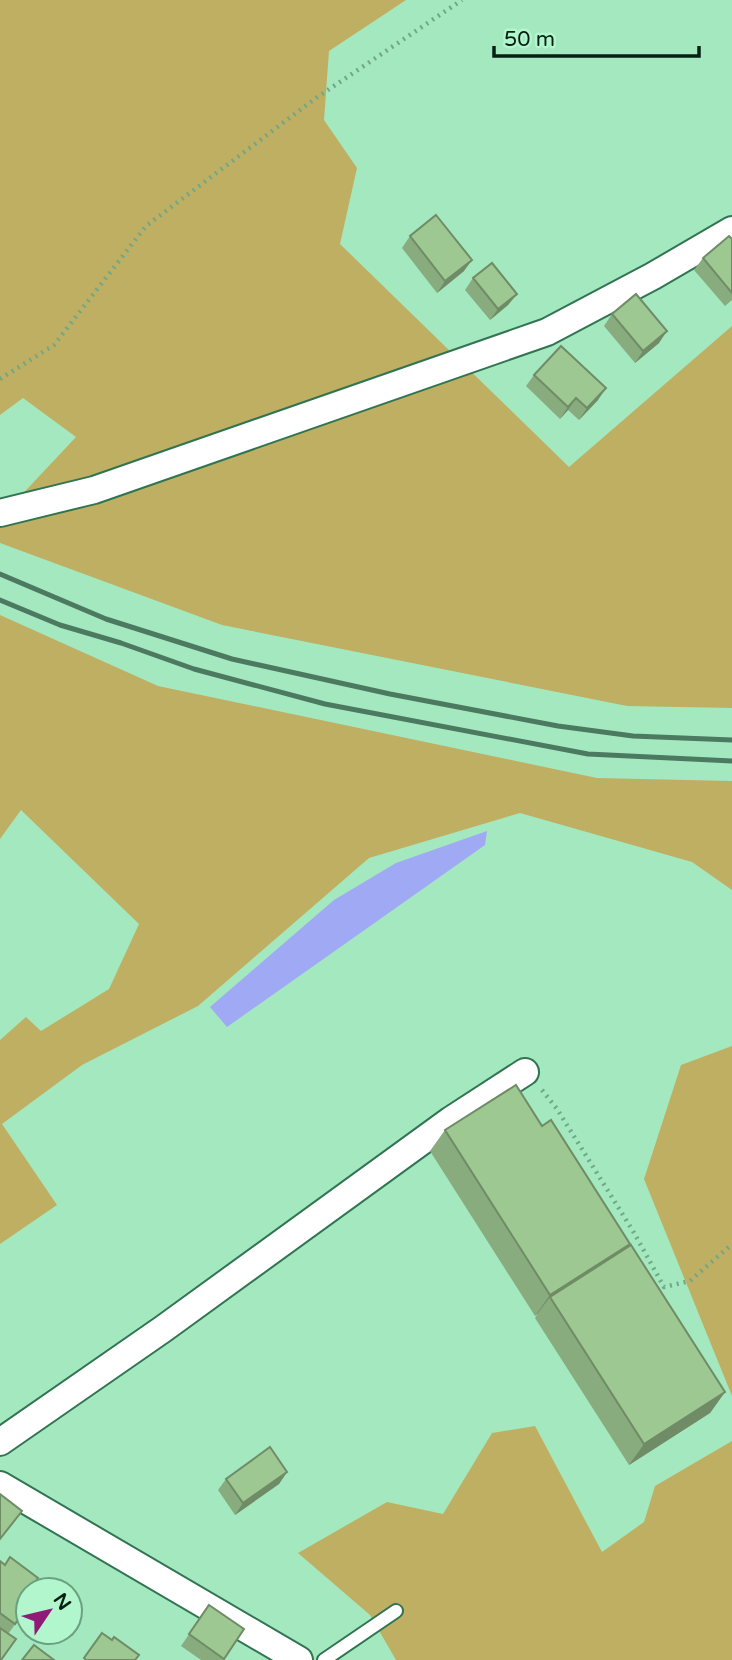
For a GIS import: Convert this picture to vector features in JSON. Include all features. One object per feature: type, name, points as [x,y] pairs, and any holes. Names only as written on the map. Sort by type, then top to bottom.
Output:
[{"type":"street","points":[[0,513],[93,490],[547,332],[653,276],[732,230]]},
{"type":"street","points":[[0,1442],[163,1329],[452,1120],[525,1072]]},
{"type":"street","points":[[0,1485],[299,1660]]},
{"type":"lane","points":[[324,1660],[396,1611]]},
{"type":"path","points":[[0,379],[54,345],[146,226],[316,98],[462,0]]},
{"type":"path","points":[[525,1072],[536,1081],[557,1109],[633,1231],[664,1287],[690,1281],[732,1244]]},
{"type":"shaded area","points":[[0,0],[406,0],[329,51],[324,120],[357,168],[340,244],[569,467],[732,326],[732,708],[627,706],[222,625],[0,543],[0,518],[76,437],[23,398],[0,415]]},
{"type":"shaded area","points":[[0,615],[158,686],[597,778],[732,781],[732,890],[692,862],[520,813],[369,858],[198,1006],[82,1065],[2,1124],[57,1205],[0,1244],[0,1040],[26,1017],[41,1031],[109,989],[139,924],[21,810],[0,839]]},
{"type":"shaded area","points":[[732,1046],[732,1396],[644,1179],[681,1065]]},
{"type":"shaded area","points":[[535,1426],[602,1552],[644,1522],[655,1486],[732,1441],[732,1660],[396,1660],[370,1615],[298,1553],[387,1502],[443,1514],[492,1433]]},
{"type":"water","points":[[487,831],[485,845],[227,1027],[210,1007],[334,900],[396,863]]},
{"type":"building","points":[[436,215],[472,260],[445,281],[410,236]]},
{"type":"building","points":[[729,236],[732,239],[732,293],[703,258]]},
{"type":"building","points":[[492,263],[517,294],[498,309],[473,278]]},
{"type":"building","points":[[636,294],[667,331],[643,351],[612,314]]},
{"type":"building","points":[[561,346],[606,388],[587,408],[576,398],[568,407],[534,375]]},
{"type":"building","points":[[516,1085],[542,1126],[551,1120],[630,1244],[550,1295],[445,1130]]},
{"type":"building","points":[[631,1245],[725,1392],[644,1444],[550,1297]]},
{"type":"building","points":[[270,1447],[287,1472],[243,1503],[226,1479]]},
{"type":"building","points":[[0,1494],[22,1511],[0,1539]]},
{"type":"building","points":[[10,1557],[35,1576],[14,1576],[14,1623],[0,1613],[0,1561],[5,1565]]},
{"type":"building","points":[[209,1605],[244,1629],[224,1659],[189,1634]]},
{"type":"building","points":[[0,1628],[14,1638],[14,1642],[0,1660]]},
{"type":"building","points":[[102,1633],[112,1640],[114,1637],[139,1655],[135,1660],[86,1660],[84,1658]]},
{"type":"building","points":[[35,1646],[54,1660],[22,1660]]},
{"type":"railway","points":[[0,574],[106,619],[232,659],[390,694],[558,726],[633,736],[732,740]]},
{"type":"railway","points":[[0,600],[60,625],[194,669],[325,704],[588,754],[732,761]]}]
